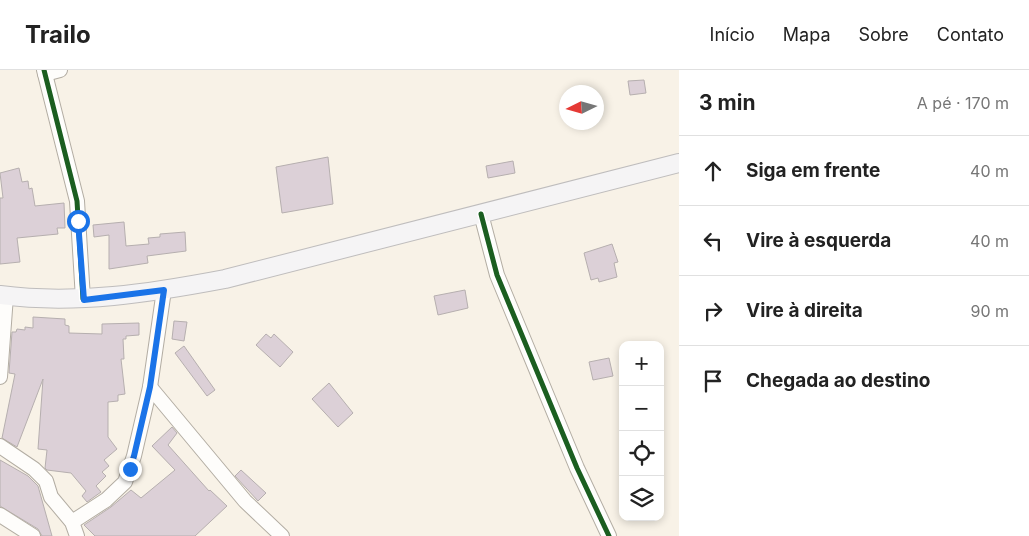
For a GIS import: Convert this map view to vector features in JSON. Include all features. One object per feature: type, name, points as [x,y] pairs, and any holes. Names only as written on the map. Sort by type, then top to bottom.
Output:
[{"type":"main road","points":[[3,295],[84,300],[164,290],[225,279],[679,163]]},
{"type":"street","points":[[60,70],[45,72],[77,201],[84,300]]},
{"type":"street","points":[[481,214],[497,275],[577,468],[609,536]]},
{"type":"street","points":[[72,522],[106,500],[125,482],[134,456],[150,387],[164,290]]},
{"type":"street","points":[[0,377],[3,295]]},
{"type":"street","points":[[150,387],[245,501],[282,536]]},
{"type":"street","points":[[0,446],[34,469],[46,481],[51,497],[72,522],[77,536]]},
{"type":"street","points":[[0,515],[33,536]]},
{"type":"building","points":[[644,80],[646,93],[630,95],[628,81]]},
{"type":"building","points":[[328,157],[333,204],[282,213],[276,167]]},
{"type":"building","points":[[513,161],[515,173],[488,178],[486,166]]},
{"type":"building","points":[[19,168],[22,182],[28,181],[29,189],[32,188],[35,206],[64,203],[65,228],[57,228],[58,234],[17,238],[20,262],[0,264],[0,198],[3,198],[0,173]]},
{"type":"building","points":[[124,222],[126,246],[149,244],[148,238],[160,237],[160,234],[185,232],[186,251],[147,256],[148,263],[109,269],[109,235],[94,237],[93,225]]},
{"type":"building","points":[[612,244],[618,262],[614,263],[617,277],[599,282],[598,278],[591,280],[584,253]]},
{"type":"building","points":[[465,290],[468,308],[438,315],[434,296]]},
{"type":"building","points":[[33,317],[65,319],[65,325],[69,326],[69,333],[102,334],[102,324],[139,323],[139,335],[126,336],[126,339],[123,339],[124,359],[121,359],[125,394],[118,395],[118,401],[108,402],[108,437],[117,449],[104,460],[109,466],[102,472],[106,476],[96,486],[101,492],[87,502],[82,496],[86,491],[71,473],[47,470],[45,468],[47,450],[38,449],[43,379],[17,447],[2,438],[15,374],[9,373],[12,332],[16,332],[17,329],[25,330],[25,327],[33,328]]},
{"type":"building","points":[[174,321],[187,322],[184,341],[172,339]]},
{"type":"building","points":[[266,334],[271,338],[274,334],[293,352],[280,367],[256,345]]},
{"type":"building","points":[[184,346],[215,390],[207,396],[175,353]]},
{"type":"building","points":[[609,358],[613,376],[593,380],[589,362]]},
{"type":"building","points":[[329,383],[353,413],[338,427],[312,399]]},
{"type":"building","points":[[172,427],[177,433],[168,445],[209,491],[227,506],[195,536],[95,536],[84,525],[111,507],[131,490],[141,498],[175,470],[152,446]]},
{"type":"building","points":[[0,460],[28,476],[38,486],[52,536],[42,536],[38,529],[0,506]]},
{"type":"building","points":[[241,470],[266,493],[258,501],[235,476]]},
{"type":"cycle path","points":[[44,70],[77,201],[83,299]]},
{"type":"cycle path","points":[[481,214],[497,275],[577,468],[609,536]]},
{"type":"route","points":[[78,221],[84,300],[164,290],[150,387],[130,469]]}]
